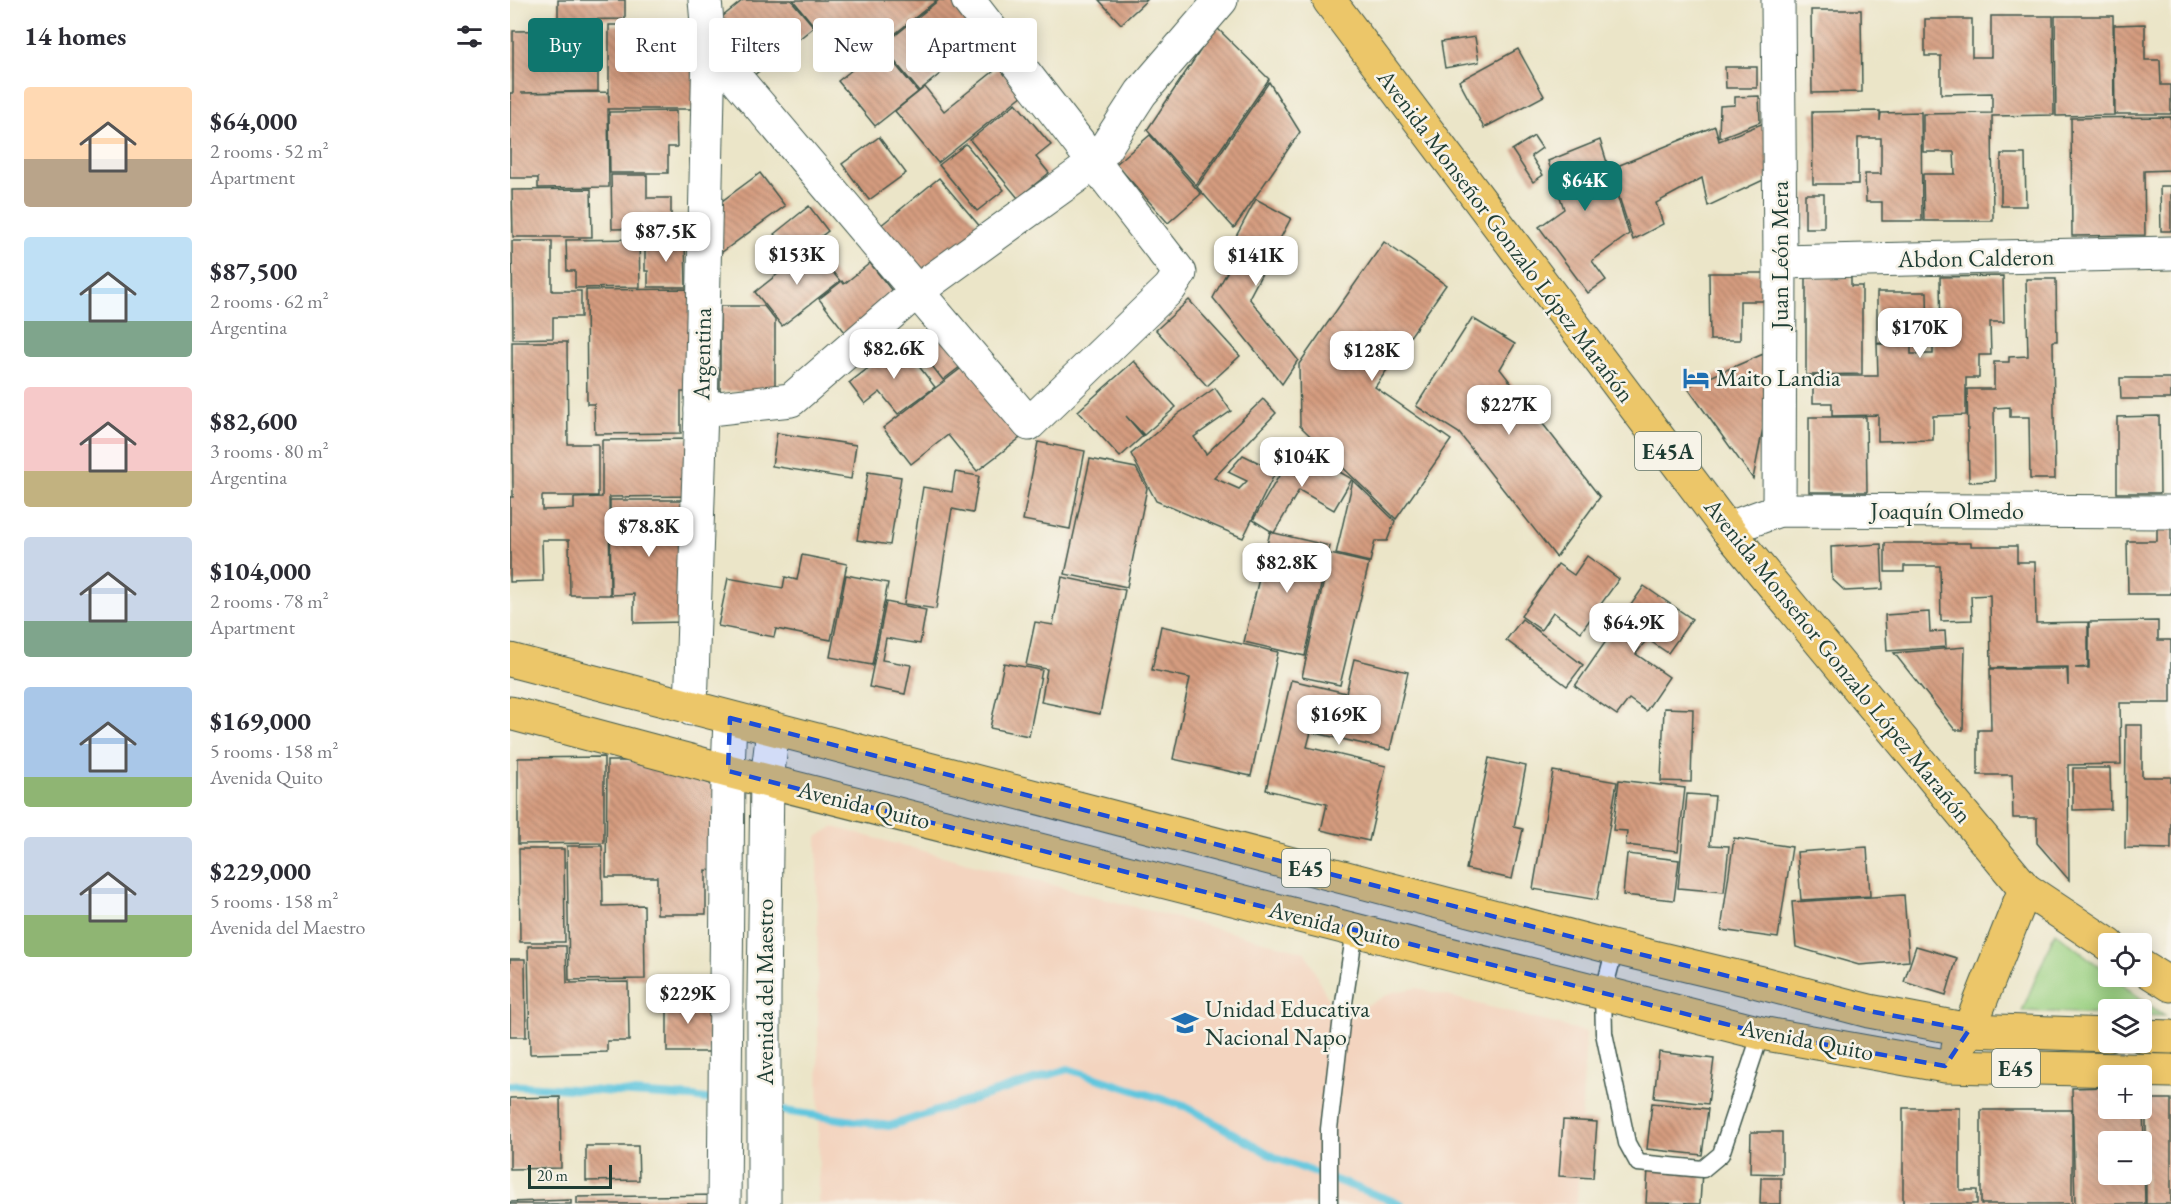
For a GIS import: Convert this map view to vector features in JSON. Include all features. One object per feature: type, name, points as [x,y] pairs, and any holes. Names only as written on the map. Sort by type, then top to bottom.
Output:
[{"type":"highway","name":"Avenida Monseñor Gonzalo López Marañón","points":[[1329,0],[1727,529],[2025,889]]},
{"type":"highway","name":"Avenida Quito","points":[[510,660],[1615,948],[1869,1011],[1969,1030],[2098,1035]]},
{"type":"highway","name":"Avenida Quito","points":[[510,713],[728,771],[1761,1033],[1945,1066],[2171,1071]]},
{"type":"highway","name":"E45A","points":[[2025,889],[2098,938]]},
{"type":"highway","points":[[1945,1066],[1969,1030],[2025,889]]},
{"type":"highway","points":[[2152,973],[2171,985]]},
{"type":"highway","points":[[2152,1036],[2171,1037]]},
{"type":"street","name":"Argentina","points":[[691,708],[701,410],[709,46],[705,0]]},
{"type":"street","points":[[731,72],[1029,424],[1170,288],[1180,273],[968,0]]},
{"type":"street","points":[[701,410],[791,400],[917,291],[1096,162],[1141,93],[1221,0]]},
{"type":"street","name":"Juan León Mera","points":[[1778,0],[1779,510]]},
{"type":"street","name":"Abdon Calderon","points":[[1780,262],[2171,254]]},
{"type":"street","name":"Joaquín Olmedo","points":[[1727,529],[1779,510],[2171,512]]},
{"type":"street","points":[[724,1204],[730,718]]},
{"type":"street","name":"Avenida del Maestro","points":[[764,1204],[764,993],[768,780],[773,730]]},
{"type":"lane","points":[[1329,1204],[1329,1129],[1355,930]]},
{"type":"lane","points":[[1615,948],[1603,994],[1604,1033],[1627,1143],[1638,1162],[1703,1169],[1721,1154],[1761,1033]]},
{"type":"highlighted area","points":[[730,718],[1615,948],[1869,1011],[1969,1030],[1945,1066],[1761,1033],[728,771]]},
{"type":"shaded area","name":"Unidad Educativa Nacional Napo","points":[[833,827],[1305,952],[1333,1009],[1348,1014],[1393,992],[1417,988],[1586,1032],[1577,1204],[819,1204],[817,837]]},
{"type":"green space","points":[[2055,932],[2098,965],[2098,987],[2125,987],[2141,999],[2098,999],[2098,1014],[2022,1011]]},
{"type":"green space","points":[[2152,1007],[2164,1016],[2152,1015]]},
{"type":"building","points":[[558,0],[625,0],[625,18],[558,18]]},
{"type":"building","points":[[743,0],[791,0],[813,28],[801,37],[801,18],[721,18]]},
{"type":"building","points":[[793,0],[937,0],[915,18],[906,18],[906,25],[894,35],[894,18],[813,18],[813,25]]},
{"type":"building","points":[[939,0],[953,0],[968,18],[917,18]]},
{"type":"building","points":[[1099,0],[1147,0],[1121,24]]},
{"type":"building","points":[[1811,10],[1861,10],[1862,92],[1812,93]]},
{"type":"building","points":[[1991,16],[2053,16],[2054,115],[1992,116],[1993,221],[1924,221],[1923,174],[1955,174],[1954,152],[1923,152],[1923,114],[1992,113],[1992,93],[1941,94],[1941,56],[1925,56],[1925,19],[1972,19],[1972,57],[1991,57]]},
{"type":"building","points":[[2055,16],[2113,16],[2114,115],[2056,116]]},
{"type":"building","points":[[2145,24],[2145,60],[2160,60],[2161,85],[2171,85],[2171,114],[2115,114],[2114,25]]},
{"type":"building","points":[[609,25],[615,25],[615,72],[697,72],[697,25],[701,25],[701,109],[608,109],[609,187],[538,188],[538,178],[510,178],[513,31],[528,31],[528,72],[598,72],[598,91],[521,93],[608,92],[609,103]]},
{"type":"building","points":[[906,27],[906,72],[942,72],[919,91],[894,61],[894,36]]},
{"type":"building","points":[[1216,27],[1269,79],[1196,185],[1147,130]]},
{"type":"building","points":[[1475,37],[1479,62],[1445,68],[1441,42]]},
{"type":"building","points":[[1518,49],[1544,96],[1484,128],[1459,81]]},
{"type":"building","points":[[894,63],[918,92],[875,126],[838,81],[849,72],[894,72]]},
{"type":"building","points":[[1725,67],[1757,67],[1757,88],[1726,88]]},
{"type":"building","points":[[993,72],[1003,72],[1023,95],[938,163],[895,111],[925,87],[944,111]]},
{"type":"building","points":[[1269,82],[1300,132],[1234,228],[1197,187]]},
{"type":"building","points":[[1759,96],[1760,122],[1719,138],[1720,106],[1735,105],[1735,97]]},
{"type":"building","points":[[1016,103],[1051,145],[1036,157],[1049,173],[1018,198],[970,140]]},
{"type":"building","points":[[676,111],[677,147],[668,147],[668,173],[610,173],[609,112]]},
{"type":"building","points":[[1880,111],[1880,121],[1881,113],[1921,112],[1922,221],[1882,221],[1882,202],[1866,202],[1865,174],[1881,174],[1881,138],[1858,138],[1858,184],[1813,184],[1812,112]]},
{"type":"building","points":[[2171,117],[2171,170],[2144,171],[2145,235],[2072,236],[2071,118]]},
{"type":"building","points":[[1769,121],[1774,175],[1708,206],[1702,178],[1656,203],[1663,224],[1633,240],[1610,169],[1715,126],[1719,141]]},
{"type":"building","points":[[1150,135],[1201,194],[1168,223],[1116,164]]},
{"type":"building","points":[[1534,136],[1542,148],[1531,156],[1543,175],[1533,182],[1512,150]]},
{"type":"building","points":[[879,137],[906,173],[869,200],[842,164]]},
{"type":"building","points":[[1600,140],[1629,234],[1592,261],[1606,280],[1588,293],[1539,227],[1564,209],[1548,161]]},
{"type":"building","points":[[966,144],[1004,190],[977,211],[939,165]]},
{"type":"building","points":[[2001,154],[2025,154],[2026,206],[2001,206]]},
{"type":"building","points":[[760,173],[785,206],[718,255],[718,204]]},
{"type":"building","points":[[611,175],[647,175],[647,198],[671,198],[671,228],[612,229]]},
{"type":"building","points":[[939,178],[982,229],[922,278],[880,226]]},
{"type":"building","points":[[2160,186],[2171,186],[2171,231],[2161,231]]},
{"type":"building","points":[[591,189],[592,237],[513,237],[512,190]]},
{"type":"building","points":[[1805,194],[1824,194],[1824,228],[1805,228]]},
{"type":"building","points":[[1256,199],[1291,218],[1249,298],[1298,360],[1282,384],[1213,298],[1240,248],[1232,244]]},
{"type":"building","points":[[809,206],[828,231],[793,258],[774,234]]},
{"type":"building","points":[[639,239],[640,287],[575,288],[575,271],[567,271],[566,240]]},
{"type":"building","points":[[645,240],[685,240],[686,287],[648,287],[648,271],[645,271]]},
{"type":"building","points":[[512,241],[552,241],[552,291],[581,291],[581,317],[553,317],[553,338],[513,339]]},
{"type":"building","points":[[1384,242],[1446,285],[1375,387],[1451,440],[1396,519],[1300,426],[1299,364]]},
{"type":"building","points":[[812,247],[840,281],[782,326],[755,292]]},
{"type":"building","points":[[870,263],[896,296],[848,336],[819,299],[842,281],[844,284]]},
{"type":"building","points":[[1709,273],[1764,273],[1764,301],[1740,301],[1740,340],[1710,340]]},
{"type":"building","points":[[1851,276],[1851,286],[1862,286],[1862,374],[1806,375],[1806,277]]},
{"type":"building","points":[[2003,276],[2004,322],[1990,322],[1991,355],[1979,355],[1979,378],[1966,378],[1966,415],[1933,416],[1933,440],[1878,441],[1878,415],[1832,416],[1832,403],[1813,403],[1813,376],[1878,376],[1877,344],[1891,344],[1877,343],[1877,292],[1927,292],[1928,343],[1911,343],[1911,354],[1933,354],[1933,341],[1941,341],[1940,277]]},
{"type":"building","points":[[2026,279],[2056,279],[2057,341],[2053,341],[2055,479],[2030,479],[2029,417],[2010,417],[2010,407],[1994,408],[1995,481],[1969,482],[1967,389],[1994,389],[1994,362],[2009,362],[2009,357],[2028,356]]},
{"type":"building","points":[[693,289],[694,392],[681,392],[681,433],[595,434],[594,404],[587,404],[586,290]]},
{"type":"building","points":[[1189,300],[1240,356],[1207,386],[1156,330]]},
{"type":"building","points":[[720,306],[764,306],[775,320],[775,391],[720,391]]},
{"type":"building","points":[[1472,318],[1515,344],[1500,369],[1600,497],[1556,557],[1459,433],[1416,406]]},
{"type":"building","points":[[937,327],[965,363],[943,380],[922,353],[932,345],[925,336]]},
{"type":"building","points":[[512,342],[567,342],[568,444],[598,444],[598,496],[542,496],[542,510],[574,509],[574,498],[602,497],[602,440],[695,439],[695,496],[609,497],[610,595],[570,595],[569,540],[542,540],[543,581],[510,582],[510,497],[513,497]]},
{"type":"building","points":[[901,343],[935,387],[898,414],[880,392],[865,404],[849,383]]},
{"type":"building","points":[[1768,352],[1769,397],[1753,479],[1687,387]]},
{"type":"building","points":[[1134,361],[1176,407],[1144,435],[1126,416],[1143,436],[1120,457],[1078,411]]},
{"type":"building","points":[[968,363],[1024,435],[977,471],[948,435],[911,464],[883,428]]},
{"type":"building","points":[[2120,378],[2171,378],[2171,399],[2121,399]]},
{"type":"building","points":[[1215,388],[1231,411],[1194,437],[1206,454],[1263,399],[1276,413],[1214,478],[1239,489],[1247,481],[1228,472],[1243,455],[1276,471],[1243,538],[1156,501],[1131,454],[1178,414]]},
{"type":"building","points":[[2159,416],[2160,493],[2117,493],[2117,417]]},
{"type":"building","points":[[1809,417],[1866,417],[1867,492],[1809,492]]},
{"type":"building","points":[[777,433],[856,445],[851,479],[772,466]]},
{"type":"building","points":[[1038,442],[1085,451],[1070,529],[1023,520]]},
{"type":"building","points":[[1296,447],[1352,479],[1334,510],[1299,490],[1274,533],[1253,520]]},
{"type":"building","points":[[1090,459],[1136,468],[1147,488],[1127,587],[1065,574]]},
{"type":"building","points":[[868,472],[901,477],[890,545],[857,540]]},
{"type":"building","points":[[955,472],[979,476],[973,513],[952,509],[936,609],[904,604],[923,487],[952,492]]},
{"type":"building","points":[[1353,480],[1395,521],[1387,541],[1375,541],[1370,562],[1336,554]]},
{"type":"building","points":[[610,500],[683,500],[684,622],[634,623],[634,594],[611,595]]},
{"type":"building","points":[[2157,528],[2171,528],[2171,594],[2128,594],[2127,541],[2157,541]]},
{"type":"building","points":[[1270,532],[1330,546],[1305,656],[1244,642]]},
{"type":"building","points":[[1885,543],[1971,543],[1971,546],[2017,546],[2017,562],[2035,562],[2036,623],[2088,622],[2088,667],[2075,668],[2089,668],[2089,622],[2158,621],[2158,640],[2171,640],[2171,703],[2120,703],[2121,764],[2068,765],[2069,880],[2037,843],[2037,818],[2013,818],[2012,775],[1978,775],[1978,730],[1991,730],[1990,669],[2067,669],[2068,686],[2068,667],[1991,668],[1990,595],[1971,596],[1972,620],[1941,621],[1940,566],[1904,566],[1904,572],[1885,572]]},
{"type":"building","points":[[1881,544],[1883,589],[1845,591],[1832,579],[1831,547]]},
{"type":"building","points":[[1330,554],[1369,563],[1340,685],[1302,677]]},
{"type":"building","points":[[802,555],[847,564],[831,640],[776,629],[774,637],[718,626],[728,578],[783,588],[785,577],[797,580]]},
{"type":"building","points":[[1587,556],[1619,579],[1581,632],[1553,612],[1541,630],[1521,616],[1558,564],[1574,575]]},
{"type":"building","points":[[846,575],[888,583],[872,665],[830,657]]},
{"type":"building","points":[[1062,577],[1125,590],[1100,714],[1041,702],[1047,669],[1026,665],[1035,622],[1053,625]]},
{"type":"building","points":[[1644,586],[1692,619],[1668,653],[1647,639],[1636,654],[1669,677],[1646,711],[1629,699],[1617,715],[1575,686]]},
{"type":"building","points":[[886,602],[926,610],[920,644],[886,638],[882,660],[911,665],[905,694],[869,687]]},
{"type":"building","points":[[1929,612],[1930,632],[1945,631],[1946,647],[1887,651],[1885,615]]},
{"type":"building","points":[[1522,619],[1583,665],[1567,686],[1506,640]]},
{"type":"building","points":[[1161,626],[1278,652],[1251,776],[1173,759],[1190,678],[1152,670]]},
{"type":"building","points":[[1965,647],[1963,730],[1955,730],[1894,653]]},
{"type":"building","points":[[1354,659],[1408,672],[1390,750],[1311,732],[1307,747],[1386,766],[1369,841],[1321,830],[1327,804],[1266,790],[1291,680],[1346,693]]},
{"type":"building","points":[[1004,663],[1042,670],[1029,736],[990,728]]},
{"type":"building","points":[[1664,708],[1693,709],[1691,782],[1661,781]]},
{"type":"building","points":[[2126,725],[2142,725],[2142,777],[2171,777],[2171,849],[2125,848]]},
{"type":"building","points":[[604,757],[604,843],[518,844],[518,758]]},
{"type":"building","points":[[1489,758],[1526,766],[1514,827],[1523,829],[1512,879],[1466,869]]},
{"type":"building","points":[[607,761],[657,761],[715,786],[714,871],[706,870],[706,914],[657,914],[657,877],[606,877]]},
{"type":"building","points":[[2073,768],[2110,768],[2111,809],[2073,810]]},
{"type":"building","points":[[1553,771],[1617,782],[1597,900],[1533,889]]},
{"type":"building","points":[[1619,780],[1685,788],[1678,851],[1626,845],[1627,831],[1613,830]]},
{"type":"building","points":[[1687,794],[1715,796],[1710,845],[1729,846],[1724,892],[1678,888]]},
{"type":"building","points":[[1734,838],[1792,847],[1778,938],[1721,930]]},
{"type":"building","points":[[567,846],[602,846],[603,906],[644,905],[645,979],[569,980]]},
{"type":"building","points":[[1867,847],[1870,896],[1801,900],[1797,852]]},
{"type":"building","points":[[519,849],[564,849],[565,942],[520,942]]},
{"type":"building","points":[[1627,854],[1679,860],[1674,900],[1623,895]]},
{"type":"building","points":[[1904,895],[1909,961],[1859,965],[1796,947],[1792,902]]},
{"type":"building","points":[[528,946],[566,946],[567,983],[628,982],[629,1041],[607,1041],[607,1052],[530,1054]]},
{"type":"building","points":[[1916,946],[1957,958],[1946,995],[1904,982]]},
{"type":"building","points":[[510,959],[525,959],[526,1037],[510,1037]]},
{"type":"building","points":[[667,997],[710,997],[710,1052],[667,1052]]},
{"type":"building","points":[[1659,1052],[1714,1059],[1708,1104],[1654,1098]]},
{"type":"building","points":[[2098,1087],[2098,1119],[2143,1119],[2144,1131],[2098,1131],[2098,1185],[2145,1185],[2145,1204],[2075,1204],[2072,1088]]},
{"type":"building","points":[[560,1097],[561,1168],[510,1169],[510,1098]]},
{"type":"building","points":[[2152,1099],[2171,1099],[2171,1204],[2146,1204],[2146,1185],[2152,1185],[2152,1131],[2146,1131],[2146,1119],[2152,1119]]},
{"type":"building","points":[[1652,1103],[1708,1109],[1702,1155],[1647,1149]]},
{"type":"building","points":[[1903,1108],[1960,1108],[1960,1190],[1977,1190],[1977,1204],[1903,1204]]},
{"type":"building","points":[[1981,1110],[2072,1110],[2072,1204],[1981,1204]]},
{"type":"building","points":[[1563,1120],[1597,1122],[1593,1178],[1559,1176]]},
{"type":"building","points":[[1751,1132],[1782,1132],[1782,1174],[1750,1173]]},
{"type":"building","points":[[586,1146],[638,1146],[639,1180],[586,1181]]},
{"type":"building","points":[[1648,1169],[1702,1171],[1700,1204],[1646,1203]]},
{"type":"building","points":[[1761,1178],[1781,1178],[1781,1204],[1760,1204]]},
{"type":"building","points":[[719,1195],[719,1204],[577,1204],[577,1197]]},
{"type":"building","points":[[571,1200],[571,1204],[510,1204],[510,1202]]},
{"type":"waterway","points":[[770,1109],[889,1126],[1068,1069],[1187,1107],[1278,1159],[1401,1204]]},
{"type":"waterway","points":[[510,1085],[692,1097],[719,1101]]},
{"type":"place","name":"Maito Landia","points":[[1696,378]]},
{"type":"place","name":"Unidad Educativa Nacional Napo","points":[[1185,1023]]}]
